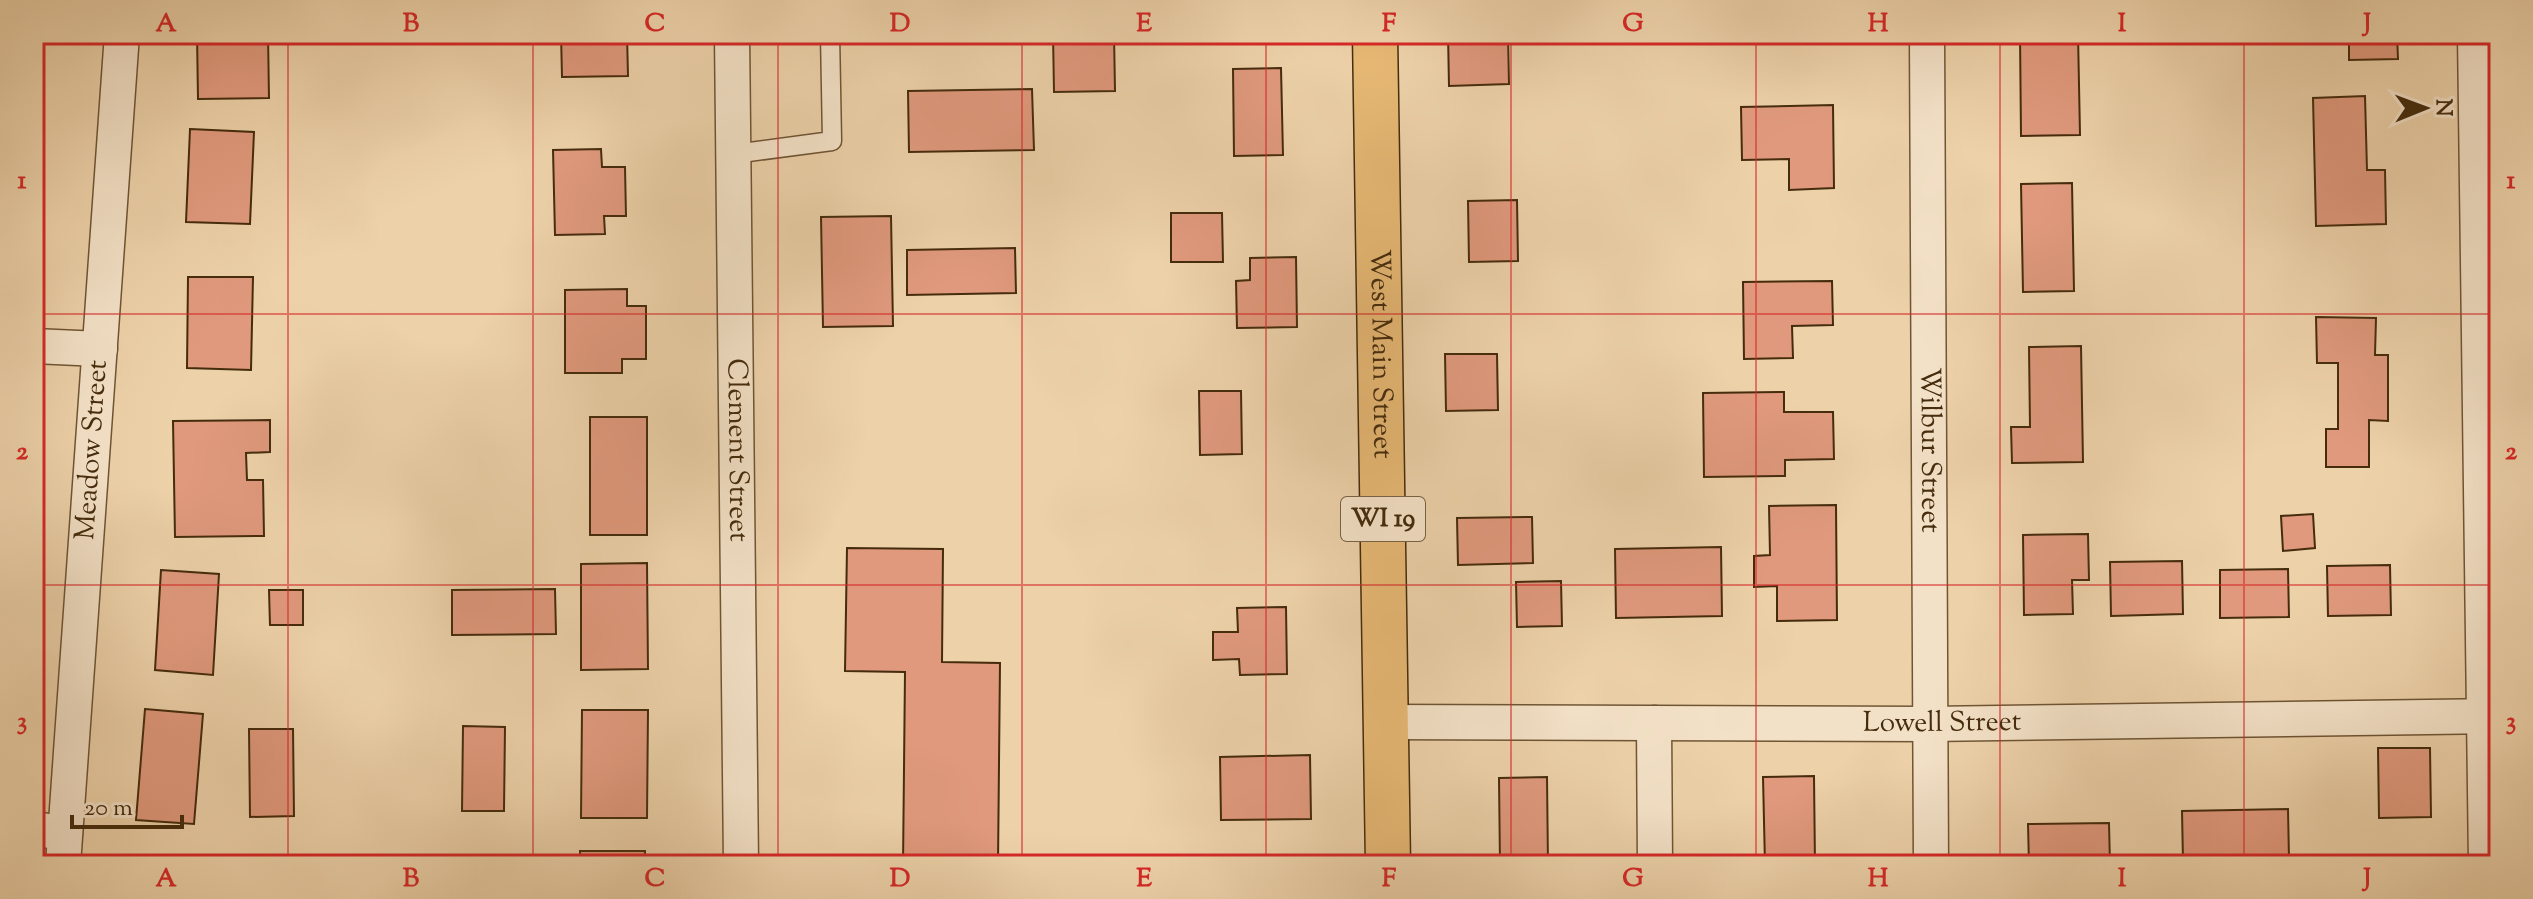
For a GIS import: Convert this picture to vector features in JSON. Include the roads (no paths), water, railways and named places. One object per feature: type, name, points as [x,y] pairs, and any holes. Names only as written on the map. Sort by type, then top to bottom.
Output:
[{"type":"main road","name":"West Main Street","points":[[1375,34],[1388,865]]},
{"type":"street","name":"Meadow Street","points":[[54,842],[100,349],[122,34]]},
{"type":"street","name":"Clement Street","points":[[732,34],[741,865]]},
{"type":"street","name":"Wilbur Street","points":[[1927,34],[1931,865]]},
{"type":"street","points":[[2475,34],[2492,716],[2486,865]]},
{"type":"street","points":[[34,346],[100,349]]},
{"type":"street","name":"Lowell Street","points":[[1386,722],[1929,724],[2492,716]]},
{"type":"street","points":[[1654,723],[1655,865]]},
{"type":"lane","points":[[734,154],[832,141],[830,34]]}]
